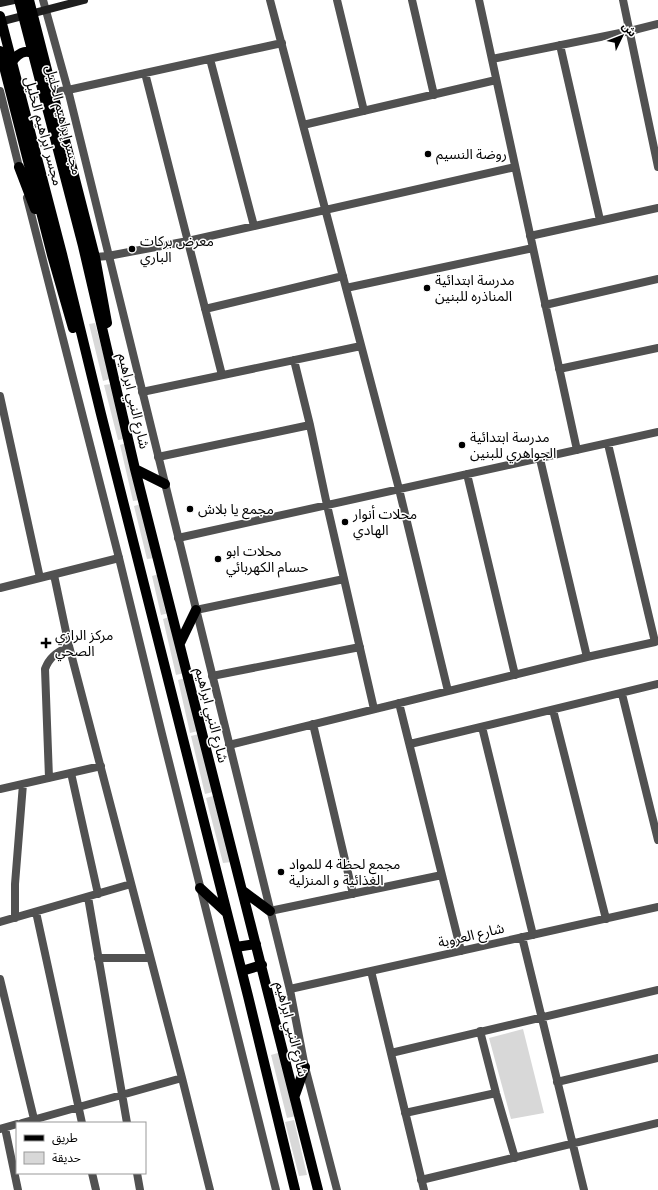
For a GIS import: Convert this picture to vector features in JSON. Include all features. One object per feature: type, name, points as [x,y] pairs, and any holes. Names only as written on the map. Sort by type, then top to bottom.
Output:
[{"type":"main road","points":[[0,3],[14,0]]},
{"type":"main road","name":"مجسر إبراهيم الخليل","points":[[19,0],[83,246]]},
{"type":"main road","points":[[29,0],[95,257],[121,408]]},
{"type":"main road","points":[[0,22],[84,0]]},
{"type":"main road","name":"مجسر ابراهيم الخليل","points":[[0,16],[57,254]]},
{"type":"main road","points":[[0,51],[5,90],[57,254],[100,414],[242,970],[295,1190]]},
{"type":"main road","points":[[5,90],[13,59],[18,54],[24,52],[29,52],[36,55],[42,62],[49,80]]},
{"type":"main road","points":[[19,168],[57,254]]},
{"type":"main road","name":"شارع النبي ابراهيم","points":[[83,246],[135,469],[318,1190]]},
{"type":"main road","points":[[135,469],[165,484]]},
{"type":"main road","points":[[180,643],[196,610]]},
{"type":"main road","points":[[200,888],[227,913]]},
{"type":"main road","points":[[243,891],[270,911]]},
{"type":"main road","points":[[236,947],[256,944]]},
{"type":"main road","points":[[242,970],[262,965]]},
{"type":"main road","points":[[295,1095],[305,1067]]},
{"type":"street","points":[[43,0],[68,90],[290,989],[305,1067],[337,1190]]},
{"type":"street","points":[[270,0],[399,489],[448,691]]},
{"type":"street","points":[[336,0],[364,111]]},
{"type":"street","points":[[412,0],[434,94]]},
{"type":"street","points":[[479,0],[577,450]]},
{"type":"street","points":[[623,0],[658,167]]},
{"type":"street","points":[[492,59],[658,24]]},
{"type":"street","points":[[52,92],[68,90],[282,43]]},
{"type":"street","points":[[560,45],[600,220]]},
{"type":"street","points":[[210,59],[254,226]]},
{"type":"street","points":[[145,73],[222,375]]},
{"type":"street","points":[[303,125],[496,80]]},
{"type":"street","points":[[5,90],[19,168],[119,558],[276,1190]]},
{"type":"street","points":[[95,257],[108,256],[188,241],[515,167]]},
{"type":"street","points":[[530,236],[658,208]]},
{"type":"street","points":[[346,288],[533,248]]},
{"type":"street","points":[[205,309],[343,276]]},
{"type":"street","points":[[545,305],[658,279]]},
{"type":"street","points":[[142,392],[362,346]]},
{"type":"street","points":[[559,369],[658,348]]},
{"type":"street","points":[[294,360],[374,709]]},
{"type":"street","points":[[0,396],[2,413],[40,578]]},
{"type":"street","points":[[158,457],[310,425]]},
{"type":"street","points":[[178,538],[658,432]]},
{"type":"street","points":[[229,745],[587,657],[655,642],[608,444]]},
{"type":"street","points":[[540,459],[587,657]]},
{"type":"street","points":[[467,474],[515,675]]},
{"type":"street","points":[[0,588],[119,558]]},
{"type":"street","points":[[54,575],[69,646],[210,1190]]},
{"type":"street","points":[[196,610],[344,579]]},
{"type":"street","points":[[49,778],[45,669],[53,655],[69,646]]},
{"type":"street","points":[[212,676],[360,647]]},
{"type":"street","points":[[410,744],[622,694],[658,684]]},
{"type":"street","points":[[622,694],[658,840]]},
{"type":"street","points":[[399,703],[461,951]]},
{"type":"street","points":[[553,710],[606,919]]},
{"type":"street","points":[[313,724],[353,894]]},
{"type":"street","points":[[482,727],[533,935]]},
{"type":"street","points":[[0,789],[100,766]]},
{"type":"street","points":[[70,773],[98,894]]},
{"type":"street","points":[[15,918],[16,871],[23,784]]},
{"type":"street","points":[[270,911],[442,876]]},
{"type":"street","points":[[0,922],[131,884]]},
{"type":"street","points":[[88,897],[127,1122]]},
{"type":"street","name":"شارع العروبة","points":[[290,989],[658,907]]},
{"type":"street","points":[[36,912],[82,1122]]},
{"type":"street","points":[[522,937],[584,1190]]},
{"type":"street","points":[[98,958],[150,958]]},
{"type":"street","points":[[371,971],[424,1190]]},
{"type":"street","points":[[0,979],[34,1120]]},
{"type":"street","points":[[391,1053],[658,990]]},
{"type":"street","points":[[480,1031],[515,1158]]},
{"type":"street","points":[[557,1082],[658,1058]]},
{"type":"street","points":[[26,1122],[182,1078]]},
{"type":"street","points":[[405,1113],[496,1093]]},
{"type":"street","points":[[421,1180],[658,1123]]},
{"type":"street","points":[[16,1124],[2,1128],[18,1190]]},
{"type":"street","points":[[92,1174],[96,1190]]},
{"type":"street","points":[[137,1174],[140,1190]]},
{"type":"green space","points":[[95,323],[110,379],[103,381],[89,324]]},
{"type":"green space","points":[[111,384],[125,439],[118,440],[104,385]]},
{"type":"green space","points":[[126,443],[140,500],[133,501],[120,445]]},
{"type":"green space","points":[[141,504],[155,558],[147,559],[134,506]]},
{"type":"green space","points":[[159,574],[169,613],[161,615],[152,576]]},
{"type":"green space","points":[[169,617],[184,673],[176,675],[163,619]]},
{"type":"green space","points":[[185,678],[198,731],[190,733],[178,680]]},
{"type":"green space","points":[[199,734],[213,792],[205,794],[191,736]]},
{"type":"green space","points":[[213,796],[231,862],[223,863],[206,798]]},
{"type":"green space","points":[[523,1029],[544,1113],[511,1119],[489,1038]]},
{"type":"green space","points":[[281,1052],[296,1116],[287,1118],[271,1055]]},
{"type":"green space","points":[[294,1120],[307,1175],[299,1176],[285,1122]]},
{"type":"place","name":"روضة النسيم","points":[[428,154]]},
{"type":"place","name":"معرض بركات الباري","points":[[132,249]]},
{"type":"place","name":"مدرسة ابتدائية المناذره للبنين","points":[[427,288]]},
{"type":"place","name":"مدرسة ابتدائية الجواهري للبنين","points":[[462,445]]},
{"type":"place","name":"مجمع يا بلاش","points":[[190,509]]},
{"type":"place","name":"محلات أنوار الهادي","points":[[345,522]]},
{"type":"place","name":"محلات ابو حسام الكهربائي","points":[[218,559]]},
{"type":"place","name":"مركز الرازي الصحي","points":[[46,643]]},
{"type":"place","name":"مجمع لحظة 4 للمواد الغذائية و المنزلية","points":[[281,872]]}]
